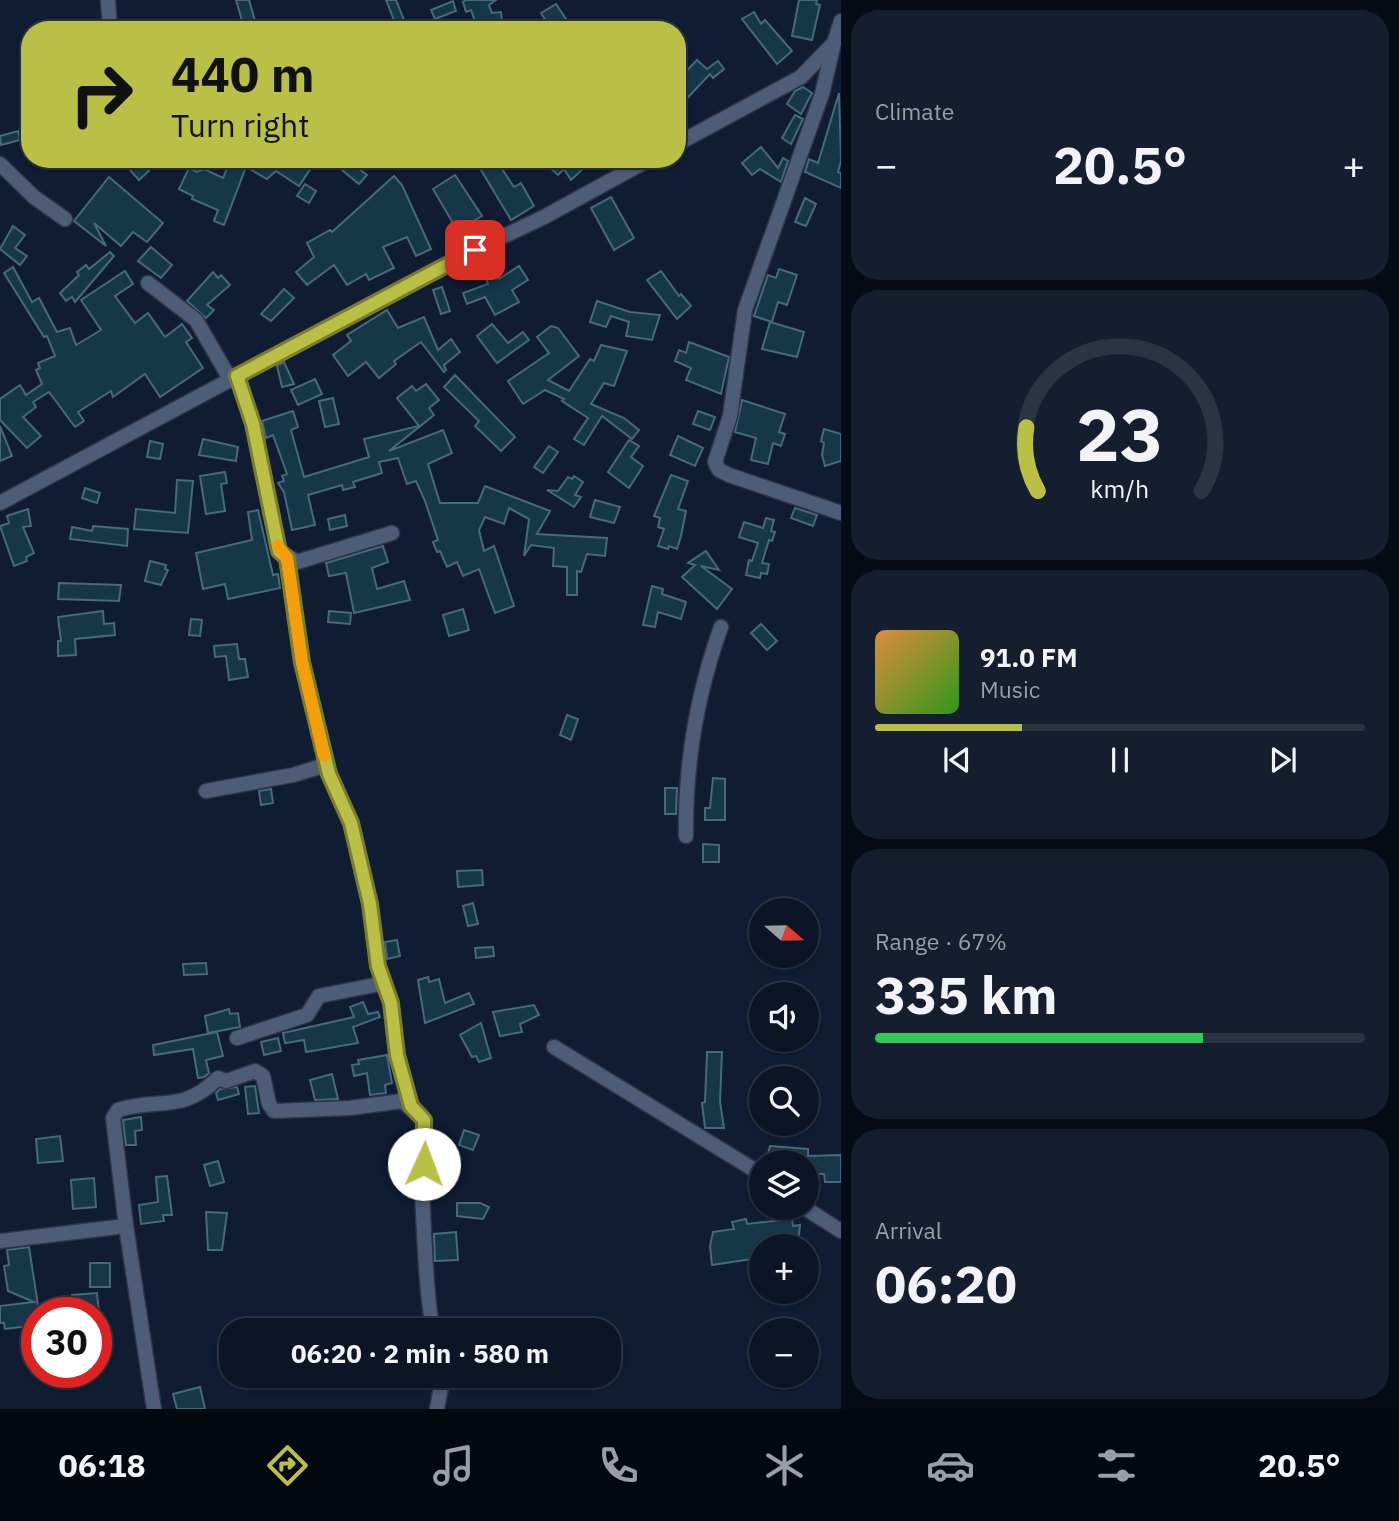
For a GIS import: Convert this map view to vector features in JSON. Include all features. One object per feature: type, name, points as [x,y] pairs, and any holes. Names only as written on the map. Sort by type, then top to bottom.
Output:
[{"type":"street","points":[[108,0],[109,21]]},
{"type":"street","points":[[841,20],[822,94],[746,310],[730,416],[715,463],[719,470],[729,475],[841,513]]},
{"type":"street","points":[[686,139],[801,77],[834,43]]},
{"type":"street","points":[[0,164],[34,197],[65,219]]},
{"type":"street","points":[[0,503],[633,168]]},
{"type":"street","points":[[148,284],[196,320],[234,378],[253,424],[279,551],[297,562],[392,533]]},
{"type":"street","points":[[287,558],[302,662],[327,765],[351,823],[370,904],[378,966],[391,1003],[397,1055],[411,1106]]},
{"type":"street","points":[[686,836],[684,803],[695,729],[709,660],[721,627]]},
{"type":"street","points":[[206,791],[293,775],[327,765]]},
{"type":"street","points":[[237,1038],[307,1015],[319,996],[385,983]]},
{"type":"street","points":[[554,1047],[749,1167]]},
{"type":"street","points":[[154,1409],[112,1130],[113,1118],[118,1110],[174,1104],[209,1087],[219,1078],[226,1081],[255,1071],[263,1076],[269,1104],[274,1111],[350,1108],[402,1101],[411,1106],[424,1120],[422,1188],[430,1318]]},
{"type":"street","points":[[819,1217],[841,1231]]},
{"type":"street","points":[[0,1241],[126,1226]]},
{"type":"street","points":[[437,1409],[441,1388]]},
{"type":"building","points":[[236,0],[249,0],[255,21],[242,21]]},
{"type":"building","points":[[386,0],[396,0],[404,21],[394,21]]},
{"type":"building","points":[[496,0],[489,5],[492,13],[501,12],[502,21],[475,21],[471,10],[466,12],[463,2]]},
{"type":"building","points":[[799,0],[817,0],[816,4],[820,5],[812,40],[792,36]]},
{"type":"building","points":[[453,1],[456,11],[435,19],[431,10]]},
{"type":"building","points":[[556,4],[567,21],[546,21],[541,13]]},
{"type":"building","points":[[754,12],[761,24],[765,20],[792,51],[777,64],[742,19]]},
{"type":"building","points":[[697,60],[707,69],[718,61],[724,69],[713,78],[710,74],[686,99],[686,72]]},
{"type":"building","points":[[803,87],[812,93],[801,114],[787,104],[795,91]]},
{"type":"building","points":[[839,93],[841,161],[838,172],[841,173],[841,188],[805,172],[809,159],[818,163]]},
{"type":"building","points":[[795,115],[803,119],[791,144],[782,138]]},
{"type":"building","points":[[18,131],[20,140],[1,145],[0,136]]},
{"type":"building","points":[[761,147],[778,168],[783,158],[788,161],[781,182],[760,169],[752,175],[742,163]]},
{"type":"building","points":[[128,168],[146,168],[149,171],[139,180]]},
{"type":"building","points":[[189,168],[197,172],[204,169],[223,178],[227,168],[246,168],[224,225],[214,221],[218,210],[192,199],[193,196],[179,189]]},
{"type":"building","points":[[248,168],[311,168],[299,186],[276,171],[267,179]]},
{"type":"building","points":[[358,168],[367,175],[359,184],[342,170]]},
{"type":"building","points":[[501,168],[514,187],[521,183],[534,206],[511,220],[481,170]]},
{"type":"building","points":[[550,168],[584,168],[571,180],[564,169],[558,175]]},
{"type":"building","points":[[455,175],[482,216],[457,230],[433,189]]},
{"type":"building","points":[[394,176],[402,185],[431,249],[416,256],[407,237],[383,247],[394,268],[369,280],[366,274],[347,285],[334,265],[307,285],[296,272],[314,257],[307,243],[330,230],[332,232]]},
{"type":"building","points":[[109,177],[163,223],[147,242],[133,232],[121,246],[94,223],[106,246],[74,221]]},
{"type":"building","points":[[305,184],[316,191],[309,203],[297,196]]},
{"type":"building","points":[[611,197],[634,238],[614,250],[591,208]]},
{"type":"building","points":[[805,198],[816,204],[806,226],[795,222]]},
{"type":"building","points":[[13,226],[25,235],[15,248],[27,256],[20,265],[0,249]]},
{"type":"building","points":[[151,247],[172,265],[161,278],[138,261]]},
{"type":"building","points":[[110,252],[114,256],[75,302],[72,297],[66,301],[60,293],[79,275],[77,272],[86,265],[89,269]]},
{"type":"building","points":[[492,258],[499,279],[519,266],[528,280],[512,290],[519,302],[495,315],[485,297],[467,304],[463,293],[488,284],[480,262]]},
{"type":"building","points":[[13,267],[32,302],[39,298],[57,332],[70,328],[76,345],[101,330],[81,300],[125,271],[133,284],[115,296],[135,323],[148,313],[165,337],[182,324],[192,338],[186,342],[203,368],[160,397],[145,374],[113,397],[111,391],[78,412],[84,421],[75,427],[49,392],[33,402],[36,407],[23,417],[41,436],[27,448],[0,420],[0,399],[20,385],[26,395],[42,384],[36,370],[40,368],[38,363],[55,356],[47,336],[44,337],[4,273]]},
{"type":"building","points":[[779,269],[797,275],[787,305],[778,302],[772,322],[754,316],[768,275],[776,278]]},
{"type":"building","points":[[661,271],[679,296],[681,294],[691,306],[677,319],[647,280]]},
{"type":"building","points":[[213,272],[218,278],[221,275],[230,285],[207,305],[214,310],[206,318],[187,301]]},
{"type":"building","points":[[442,287],[450,311],[441,314],[433,290]]},
{"type":"building","points":[[284,289],[294,298],[271,321],[261,314]]},
{"type":"building","points":[[597,301],[630,312],[660,315],[652,340],[626,336],[629,322],[611,316],[606,327],[590,322]]},
{"type":"building","points":[[387,310],[398,328],[424,317],[438,350],[451,339],[460,352],[444,365],[444,372],[421,342],[394,361],[396,364],[379,378],[366,362],[348,376],[333,355],[351,341],[347,335]]},
{"type":"building","points":[[770,322],[804,332],[797,357],[762,349]]},
{"type":"building","points":[[492,324],[508,343],[523,332],[529,340],[497,363],[477,336]]},
{"type":"building","points":[[551,326],[558,328],[579,356],[548,380],[569,391],[590,359],[594,361],[601,345],[627,351],[614,386],[604,383],[591,404],[624,418],[639,430],[632,439],[602,416],[584,445],[574,439],[588,418],[562,401],[564,399],[545,390],[523,404],[508,381],[549,353],[537,337]]},
{"type":"building","points":[[689,342],[729,357],[721,394],[686,380],[691,368],[675,361],[679,350],[686,353]]},
{"type":"building","points":[[284,362],[294,384],[282,387],[277,366]]},
{"type":"building","points":[[455,375],[515,437],[501,451],[475,426],[479,421],[444,387]]},
{"type":"building","points":[[315,379],[322,394],[298,405],[291,390]]},
{"type":"building","points":[[426,384],[439,400],[429,408],[434,415],[389,451],[443,430],[452,453],[428,464],[440,503],[478,503],[485,486],[550,511],[537,534],[607,538],[605,556],[587,554],[581,572],[577,571],[577,595],[567,595],[567,567],[553,566],[554,548],[531,545],[524,556],[529,519],[509,508],[504,524],[485,517],[479,530],[484,551],[494,546],[514,606],[495,613],[479,569],[463,576],[457,562],[447,567],[440,551],[437,552],[433,542],[438,540],[425,501],[416,481],[407,484],[398,458],[379,462],[382,473],[353,482],[355,487],[343,490],[342,485],[308,495],[315,525],[292,530],[284,492],[278,483],[284,481],[282,476],[287,474],[273,435],[266,438],[262,421],[293,411],[298,427],[291,430],[304,477],[369,457],[364,439],[419,426],[397,398],[412,386],[416,391]]},
{"type":"building","points":[[333,398],[339,424],[325,427],[319,401]]},
{"type":"building","points":[[742,400],[785,414],[779,432],[785,434],[781,446],[773,443],[768,464],[751,460],[756,438],[735,432]]},
{"type":"building","points":[[698,411],[715,417],[710,430],[693,424]]},
{"type":"building","points":[[0,426],[12,456],[0,461]]},
{"type":"building","points":[[824,429],[841,434],[841,461],[825,466],[822,455],[824,443],[821,441]]},
{"type":"building","points":[[678,436],[703,448],[695,466],[670,455]]},
{"type":"building","points":[[203,439],[238,447],[236,461],[199,455]]},
{"type":"building","points":[[629,440],[639,446],[631,457],[643,466],[629,488],[608,472]]},
{"type":"building","points":[[150,441],[163,444],[160,459],[147,457]]},
{"type":"building","points":[[549,446],[558,452],[543,473],[534,467]]},
{"type":"building","points":[[225,472],[227,483],[221,484],[225,511],[206,514],[200,476]]},
{"type":"building","points":[[671,475],[688,481],[678,509],[686,511],[677,549],[658,546],[664,529],[658,527],[660,518],[654,516]]},
{"type":"building","points":[[574,476],[583,482],[575,495],[581,497],[574,507],[547,490],[558,491],[568,477],[572,479]]},
{"type":"building","points":[[177,480],[193,481],[188,533],[134,529],[136,509],[175,513]]},
{"type":"building","points":[[85,488],[100,493],[97,503],[82,498]]},
{"type":"building","points":[[595,500],[620,507],[614,523],[590,517]]},
{"type":"building","points":[[795,508],[817,515],[813,526],[791,518]]},
{"type":"building","points":[[28,509],[31,526],[23,527],[34,553],[26,557],[27,561],[14,566],[0,526],[9,523],[7,516]]},
{"type":"building","points":[[258,510],[273,575],[278,574],[280,588],[228,599],[225,584],[203,589],[196,553],[252,540],[248,512]]},
{"type":"building","points":[[345,515],[347,526],[330,530],[328,519]]},
{"type":"building","points":[[766,518],[774,520],[771,531],[775,532],[772,541],[769,540],[762,563],[769,564],[767,574],[761,573],[760,578],[746,575],[749,560],[752,561],[758,543],[739,537],[744,522],[763,528]]},
{"type":"building","points":[[93,526],[128,529],[127,546],[70,539],[72,527],[92,531]]},
{"type":"building","points":[[383,546],[388,562],[372,568],[377,589],[404,581],[410,600],[354,613],[346,573],[329,576],[326,563]]},
{"type":"building","points":[[706,551],[719,570],[701,566],[732,589],[717,609],[682,577],[695,565],[688,563]]},
{"type":"building","points":[[150,561],[166,565],[165,569],[168,570],[161,585],[145,581]]},
{"type":"building","points":[[59,583],[121,585],[119,601],[58,599]]},
{"type":"building","points":[[652,586],[663,589],[662,594],[686,602],[681,619],[658,612],[655,627],[643,625]]},
{"type":"building","points":[[463,609],[469,630],[449,636],[443,615]]},
{"type":"building","points":[[103,611],[104,624],[114,623],[115,635],[75,639],[76,655],[58,656],[58,641],[61,641],[58,617]]},
{"type":"building","points":[[329,611],[351,613],[350,624],[328,622]]},
{"type":"building","points":[[191,619],[202,620],[200,636],[189,635]]},
{"type":"building","points":[[761,624],[777,641],[767,650],[751,633]]},
{"type":"building","points":[[237,644],[239,659],[245,659],[248,677],[229,680],[226,656],[215,657],[214,646]]},
{"type":"building","points":[[567,715],[578,719],[571,740],[560,735]]},
{"type":"building","points":[[713,778],[725,779],[725,820],[705,820],[705,808],[710,808]]},
{"type":"building","points":[[665,788],[677,788],[676,814],[665,814]]},
{"type":"building","points":[[271,789],[273,803],[261,805],[259,791]]},
{"type":"building","points":[[703,844],[719,845],[719,862],[703,862]]},
{"type":"building","points":[[482,870],[483,885],[458,887],[457,871]]},
{"type":"building","points":[[473,903],[478,924],[468,926],[463,906]]},
{"type":"building","points":[[397,940],[400,956],[387,959],[385,942]]},
{"type":"building","points":[[493,947],[494,956],[476,958],[475,948]]},
{"type":"building","points":[[206,963],[207,974],[184,975],[183,964]]},
{"type":"building","points":[[428,977],[429,982],[439,979],[445,1003],[469,993],[474,1004],[425,1023],[418,980]]},
{"type":"building","points":[[363,1002],[368,1014],[378,1012],[380,1017],[353,1027],[358,1043],[306,1052],[304,1040],[285,1043],[283,1033],[354,1017],[350,1007]]},
{"type":"building","points":[[534,1005],[539,1015],[520,1024],[522,1032],[500,1036],[493,1012]]},
{"type":"building","points":[[229,1009],[230,1014],[238,1013],[240,1027],[208,1033],[205,1016]]},
{"type":"building","points":[[481,1023],[491,1058],[479,1062],[476,1056],[472,1057],[460,1035]]},
{"type":"building","points":[[217,1032],[223,1056],[206,1060],[209,1073],[204,1077],[198,1078],[193,1049],[154,1055],[153,1045]]},
{"type":"building","points":[[278,1038],[281,1051],[264,1055],[261,1042]]},
{"type":"building","points":[[707,1052],[722,1052],[720,1102],[724,1128],[705,1128],[702,1103],[705,1102]]},
{"type":"building","points":[[387,1055],[392,1083],[385,1085],[386,1093],[370,1095],[367,1073],[354,1076],[352,1065],[359,1064],[358,1060]]},
{"type":"building","points":[[332,1074],[338,1099],[315,1100],[310,1080]]},
{"type":"building","points":[[255,1086],[259,1113],[248,1114],[245,1087]]},
{"type":"building","points":[[237,1087],[239,1094],[218,1100],[216,1093],[220,1089]]},
{"type":"building","points":[[141,1117],[142,1130],[135,1131],[136,1145],[126,1145],[123,1120]]},
{"type":"building","points":[[464,1130],[479,1135],[473,1150],[459,1145]]},
{"type":"building","points":[[60,1136],[63,1161],[38,1163],[36,1139]]},
{"type":"building","points":[[770,1146],[808,1149],[808,1150],[769,1150]]},
{"type":"building","points":[[841,1155],[841,1182],[825,1182],[824,1174],[819,1174],[819,1156]]},
{"type":"building","points":[[218,1161],[224,1182],[210,1186],[204,1165]]},
{"type":"building","points":[[167,1176],[172,1215],[163,1215],[164,1221],[141,1224],[139,1205],[158,1202],[156,1177]]},
{"type":"building","points":[[94,1178],[96,1207],[73,1209],[71,1180]]},
{"type":"building","points":[[457,1203],[480,1203],[489,1207],[483,1219],[457,1216]]},
{"type":"building","points":[[206,1212],[227,1213],[222,1250],[208,1250]]},
{"type":"building","points":[[746,1219],[747,1224],[792,1220],[793,1226],[800,1225],[799,1234],[749,1234],[749,1259],[712,1265],[710,1246],[713,1232],[734,1229],[732,1222]]},
{"type":"building","points":[[456,1232],[458,1260],[435,1261],[434,1234]]},
{"type":"building","points":[[29,1247],[37,1297],[22,1297],[8,1291],[4,1266],[9,1265],[7,1250]]},
{"type":"building","points":[[90,1263],[110,1263],[110,1287],[90,1287]]},
{"type":"building","points":[[97,1293],[97,1297],[72,1297]]},
{"type":"building","points":[[21,1304],[21,1327],[5,1329],[4,1323],[0,1323],[0,1306]]},
{"type":"building","points":[[200,1387],[205,1409],[177,1409],[173,1394]]},
{"type":"slow traffic","points":[[278,546],[279,551],[287,558],[302,662],[324,756]]},
{"type":"route","points":[[424,1164],[424,1120],[411,1106],[397,1055],[391,1003],[378,966],[370,904],[351,823],[329,774],[302,662],[287,558],[279,551],[253,424],[237,376],[475,250]]}]
